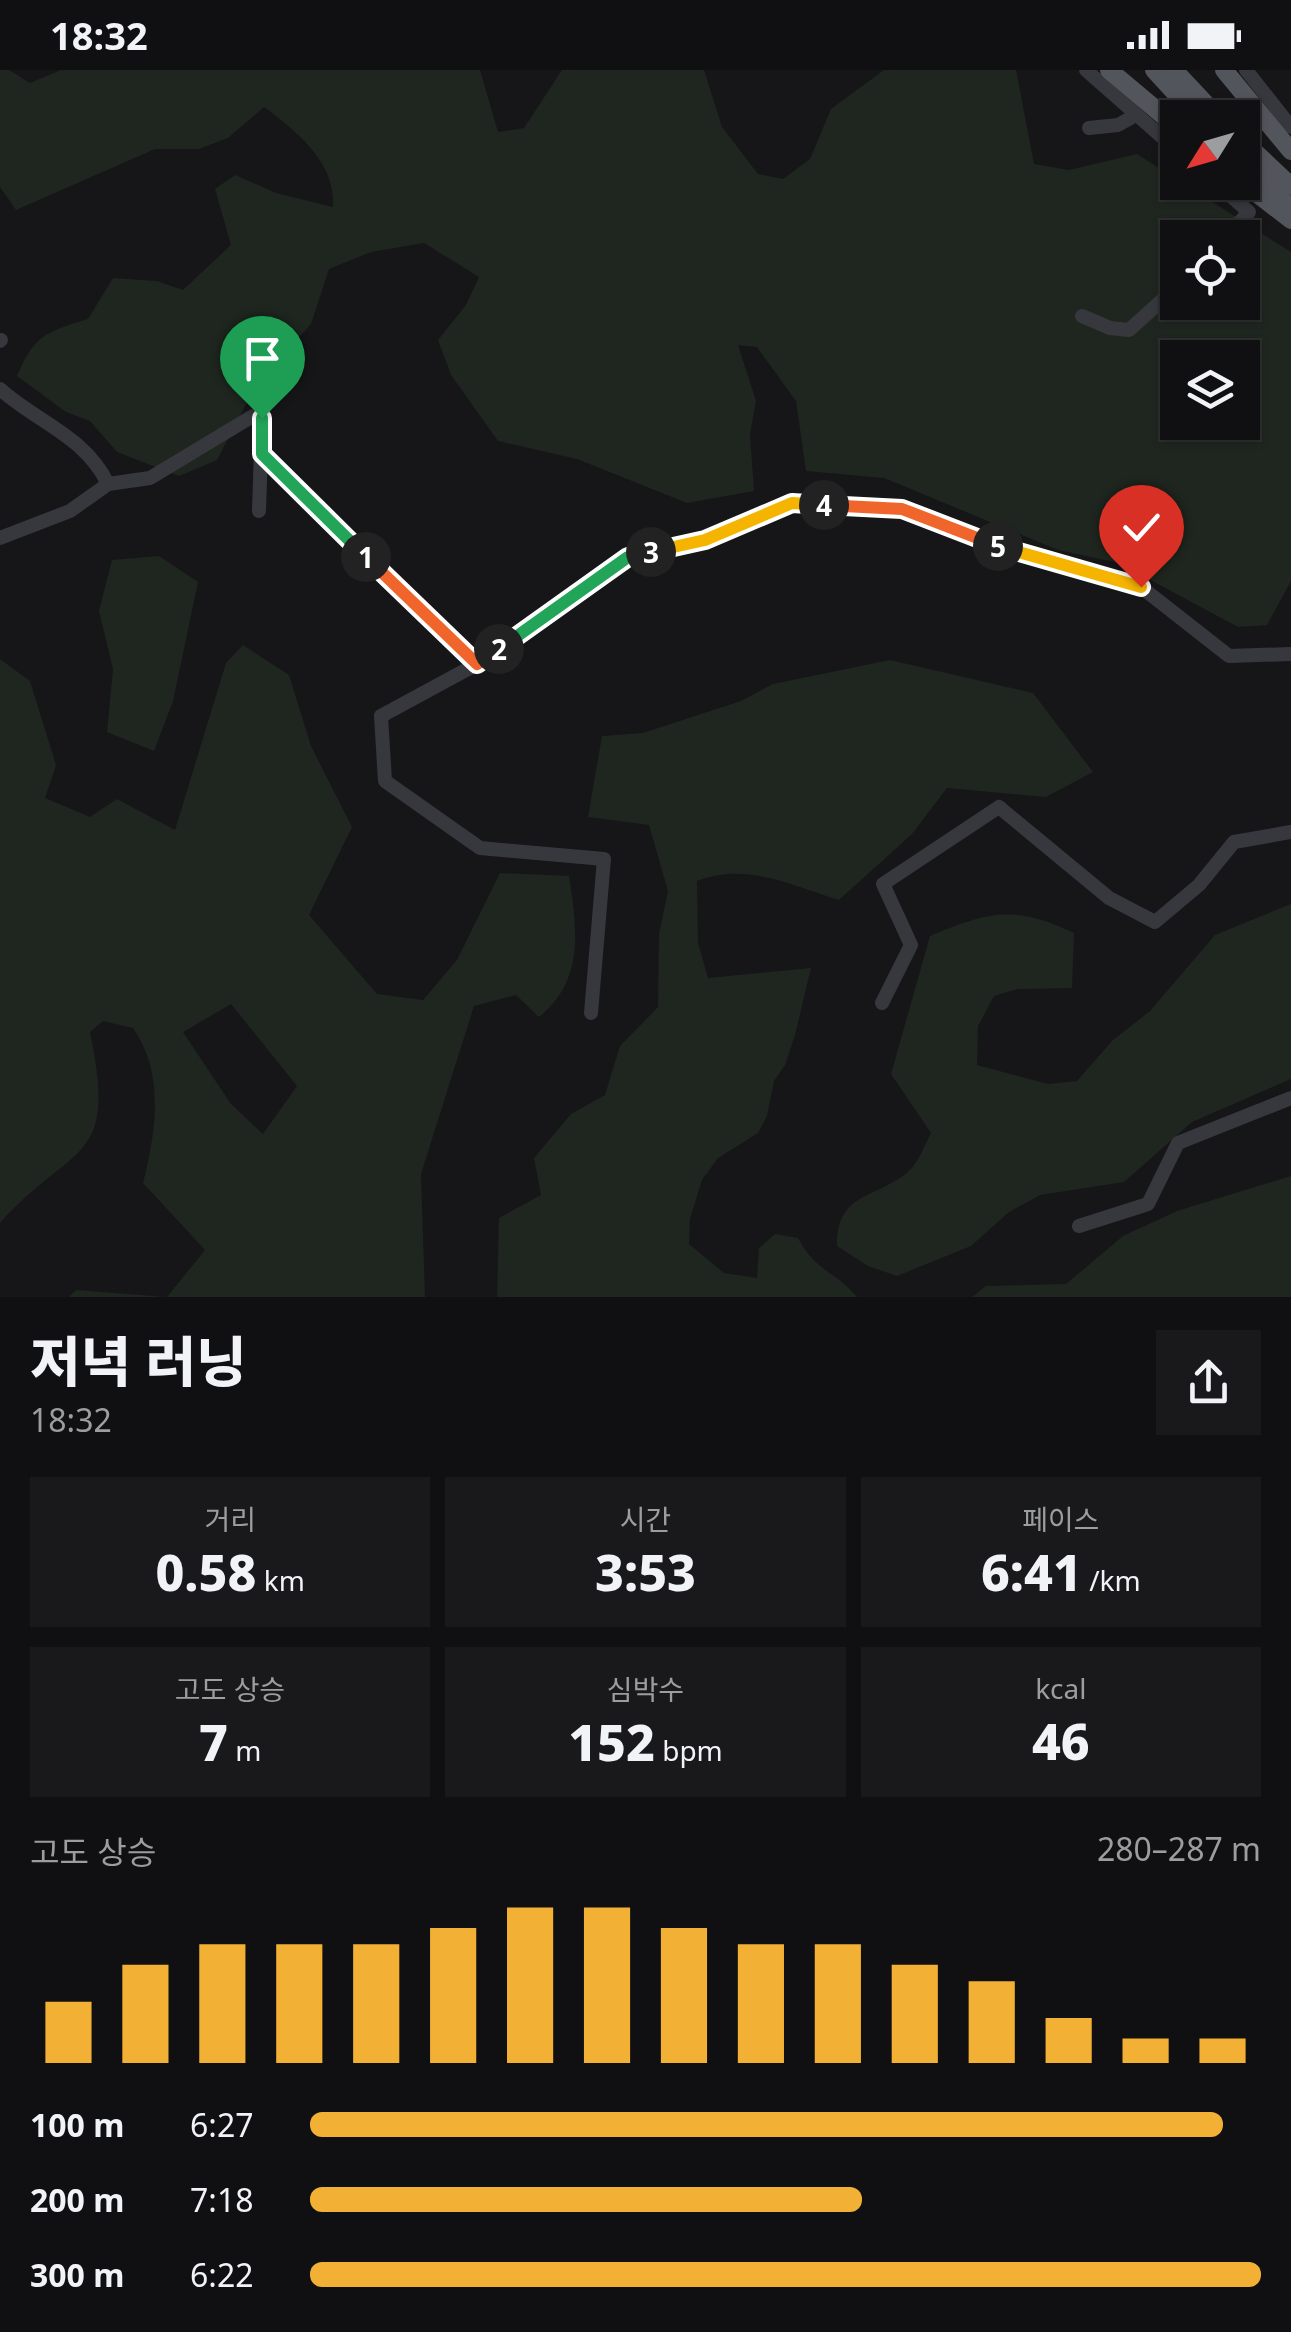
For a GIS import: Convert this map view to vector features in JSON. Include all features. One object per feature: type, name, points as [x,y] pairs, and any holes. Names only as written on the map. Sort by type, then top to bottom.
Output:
[{"type":"main road","points":[[1109,70],[1160,113]]},
{"type":"main road","points":[[1154,70],[1182,100]]},
{"type":"main road","points":[[1174,70],[1202,100]]},
{"type":"main road","points":[[1224,70],[1291,151]]},
{"type":"main road","points":[[1260,157],[1291,186]]},
{"type":"main road","points":[[1260,179],[1291,208]]},
{"type":"main road","points":[[1260,196],[1291,220]]},
{"type":"street","points":[[1086,70],[1160,136]]},
{"type":"street","points":[[1246,70],[1291,127]]},
{"type":"street","points":[[1089,128],[1118,125],[1136,115]]},
{"type":"street","points":[[1235,200],[1249,212],[1242,220]]},
{"type":"street","points":[[1082,316],[1110,328],[1129,330],[1160,302]]},
{"type":"street","points":[[0,390],[28,414],[66,432],[97,462],[108,484]]},
{"type":"street","points":[[0,548],[0,538],[70,510],[108,484],[150,478],[252,416],[262,418],[259,511]]},
{"type":"street","points":[[262,454],[477,664]]},
{"type":"street","points":[[591,1013],[604,859],[480,848],[385,782],[381,716],[477,664],[628,557],[705,540],[792,503],[902,509],[1022,555],[1141,587],[1229,656],[1291,654]]},
{"type":"street","points":[[882,1003],[911,945],[882,884],[999,807],[1109,898],[1154,922],[1199,885],[1234,842],[1291,832]]},
{"type":"street","points":[[1078,1226],[1148,1204],[1178,1143],[1291,1098]]},
{"type":"shaded area","points":[[0,70],[9,70],[30,83],[61,70],[480,70],[498,132],[524,128],[562,70],[704,70],[722,127],[758,174],[783,179],[810,159],[831,109],[884,70],[1016,70],[1034,164],[1069,170],[1137,154],[1160,169],[1160,200],[1209,200],[1241,220],[1160,220],[1160,320],[1260,320],[1260,232],[1291,252],[1291,581],[1267,625],[1238,627],[1119,563],[1058,550],[884,478],[806,471],[796,401],[757,347],[738,345],[756,401],[750,434],[754,491],[687,503],[577,459],[498,441],[451,375],[438,340],[466,305],[479,277],[424,243],[371,252],[329,269],[311,324],[255,387],[217,460],[179,476],[117,452],[90,421],[66,412],[17,376],[29,352],[43,337],[88,319],[113,278],[157,281],[183,290],[231,245],[215,189],[235,175],[276,193],[333,207],[328,176],[321,162],[301,138],[264,107],[228,138],[199,149],[155,149],[16,210],[0,187]]},
{"type":"shaded area","points":[[159,556],[198,582],[173,701],[154,751],[107,732],[113,669],[99,611],[112,560]]},
{"type":"shaded area","points":[[243,645],[289,675],[311,746],[352,827],[309,915],[377,994],[423,1000],[457,960],[500,873],[569,876],[574,953],[571,970],[554,1002],[539,1017],[516,995],[474,1006],[421,1174],[425,1297],[167,1297],[205,1250],[143,1183],[154,1123],[150,1064],[133,1028],[103,1021],[90,1032],[98,1107],[93,1130],[68,1162],[0,1223],[0,659],[30,681],[56,765],[45,798],[90,817],[117,799],[175,830],[226,663]],"holes":[[[231,1004],[297,1086],[263,1134],[231,1104],[183,1032]]]},
{"type":"shaded area","points":[[890,660],[1033,693],[1093,772],[1046,797],[947,788],[912,834],[839,900],[751,875],[697,881],[698,943],[708,978],[811,968],[795,1035],[785,1065],[774,1081],[767,1116],[758,1133],[718,1158],[702,1180],[690,1219],[689,1244],[724,1273],[757,1278],[759,1248],[775,1234],[798,1238],[812,1258],[857,1297],[497,1297],[499,1218],[541,1195],[534,1158],[571,1114],[605,1095],[620,1046],[658,1007],[659,934],[668,891],[649,825],[588,817],[602,736],[643,733],[741,701],[773,684]]},
{"type":"shaded area","points":[[1291,904],[1291,1079],[1192,1122],[1124,1182],[1040,1195],[1009,1212],[971,1246],[897,1276],[868,1266],[837,1246],[839,1228],[852,1205],[911,1169],[931,1133],[891,1074],[930,936],[969,921],[1002,915],[1035,918],[1074,933],[1072,988],[1017,989],[994,996],[978,1026],[977,1065],[1048,1084],[1077,1081],[1112,1041],[1150,1011],[1215,935]]},
{"type":"shaded area","points":[[1291,1176],[1291,1297],[972,1297],[986,1286],[1066,1284],[1123,1236],[1177,1211]]},
{"type":"shaded area","points":[[76,1290],[167,1297],[69,1297]]},
{"type":"route","points":[[262,418],[262,454],[477,664],[628,557],[705,540],[792,503],[902,509],[1022,555],[1141,587]]}]
